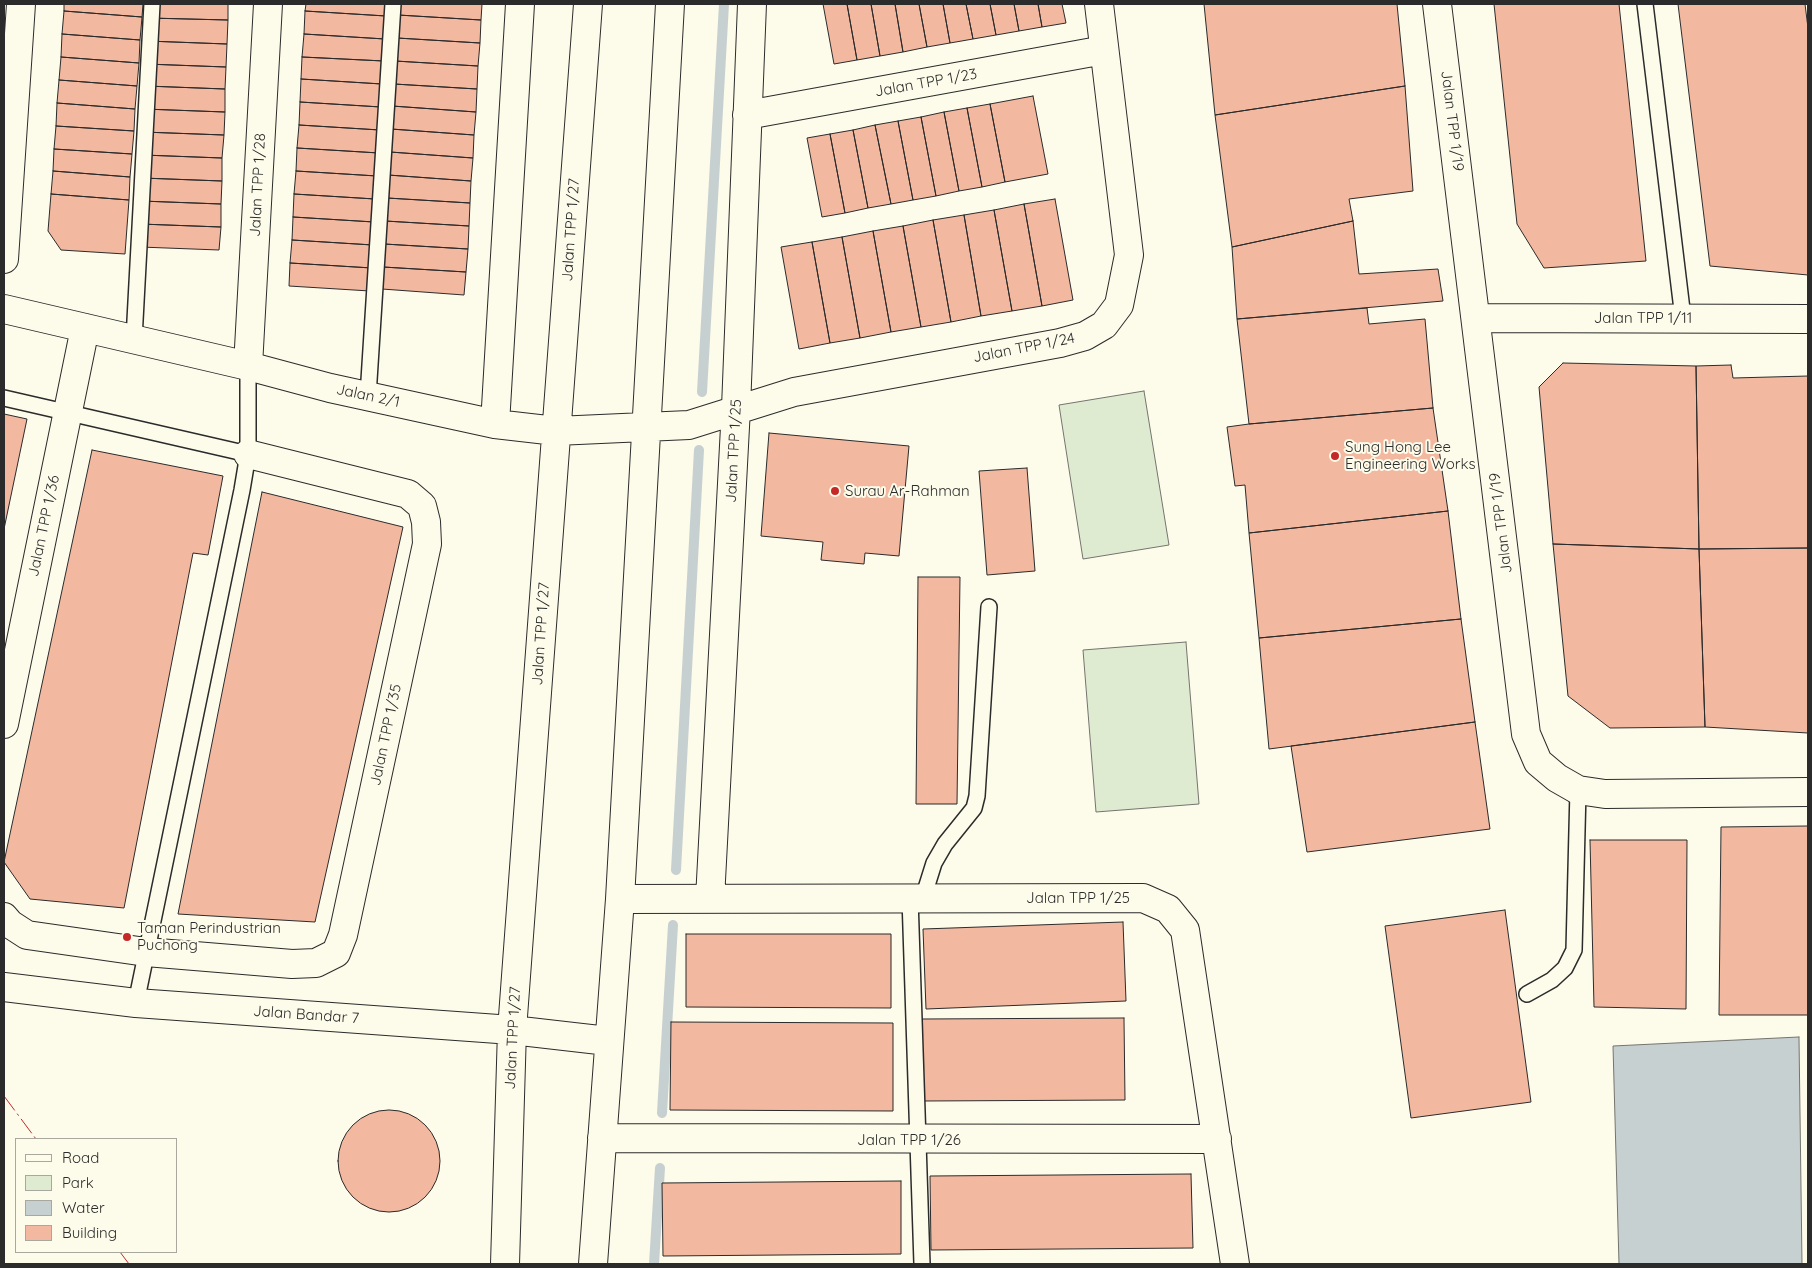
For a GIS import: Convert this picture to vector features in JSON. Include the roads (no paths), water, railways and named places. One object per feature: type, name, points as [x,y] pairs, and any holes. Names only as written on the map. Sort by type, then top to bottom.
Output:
[{"type":"street","points":[[4,259],[21,4]]},
{"type":"street","name":"Jalan TPP 1/28","points":[[248,366],[268,4]]},
{"type":"street","points":[[495,424],[520,4]]},
{"type":"street","name":"Jalan TPP 1/27","points":[[505,1264],[512,1030],[588,4]]},
{"type":"street","points":[[593,1264],[608,1040],[620,899],[670,4]]},
{"type":"street","name":"Jalan TPP 1/25","points":[[710,899],[736,408],[752,4]]},
{"type":"street","name":"Jalan TPP 1/24","points":[[736,408],[794,392],[1060,343],[1085,336],[1104,325],[1119,305],[1129,255],[1099,4]]},
{"type":"street","name":"Jalan TPP 1/19","points":[[1437,4],[1477,318],[1526,734],[1538,762],[1557,778],[1578,790],[1605,794],[1808,792]]},
{"type":"street","name":"Jalan TPP 1/23","points":[[747,115],[1104,50]]},
{"type":"street","name":"Jalan 2/1","points":[[4,309],[368,396],[495,424],[556,431],[647,428],[689,425],[736,408]]},
{"type":"street","name":"Jalan TPP 1/11","points":[[1477,318],[1808,319]]},
{"type":"street","name":"Jalan TPP 1/36","points":[[4,724],[85,328]]},
{"type":"street","name":"Jalan TPP 1/35","points":[[146,952],[292,964],[316,963],[336,953],[343,935],[427,544],[426,522],[422,506],[408,494],[248,454]]},
{"type":"street","name":"Jalan TPP 1/25","points":[[620,899],[1143,898],[1168,910],[1185,930],[1235,1264]]},
{"type":"street","points":[[4,917],[10,924],[28,935],[146,952]]},
{"type":"street","name":"Jalan Bandar 7","points":[[4,987],[136,1003],[512,1030],[608,1040]]},
{"type":"street","name":"Jalan TPP 1/26","points":[[602,1138],[1217,1139]]},
{"type":"lane","points":[[134,339],[152,4]]},
{"type":"lane","points":[[368,396],[393,4]]},
{"type":"lane","points":[[1645,4],[1683,318]]},
{"type":"lane","points":[[136,1003],[248,454],[248,366]]},
{"type":"lane","points":[[4,398],[248,454]]},
{"type":"lane","points":[[922,1264],[918,1140],[916,898],[945,844],[974,808],[977,796],[989,607]]},
{"type":"lane","points":[[1527,994],[1552,980],[1565,968],[1574,950],[1578,790]]},
{"type":"water","points":[[1799,1037],[1802,1264],[1619,1264],[1613,1046]]},
{"type":"waterway","points":[[702,392],[724,4]]},
{"type":"waterway","points":[[676,870],[699,450]]},
{"type":"waterway","points":[[662,1113],[673,925]]},
{"type":"waterway","points":[[654,1264],[660,1168]]},
{"type":"place","name":"Sung Hong Lee Engineering Works","points":[[1335,456]]},
{"type":"place","name":"Surau Ar-Rahman","points":[[835,491]]},
{"type":"place","name":"Taman Perindustrian Puchong","points":[[127,937]]}]
